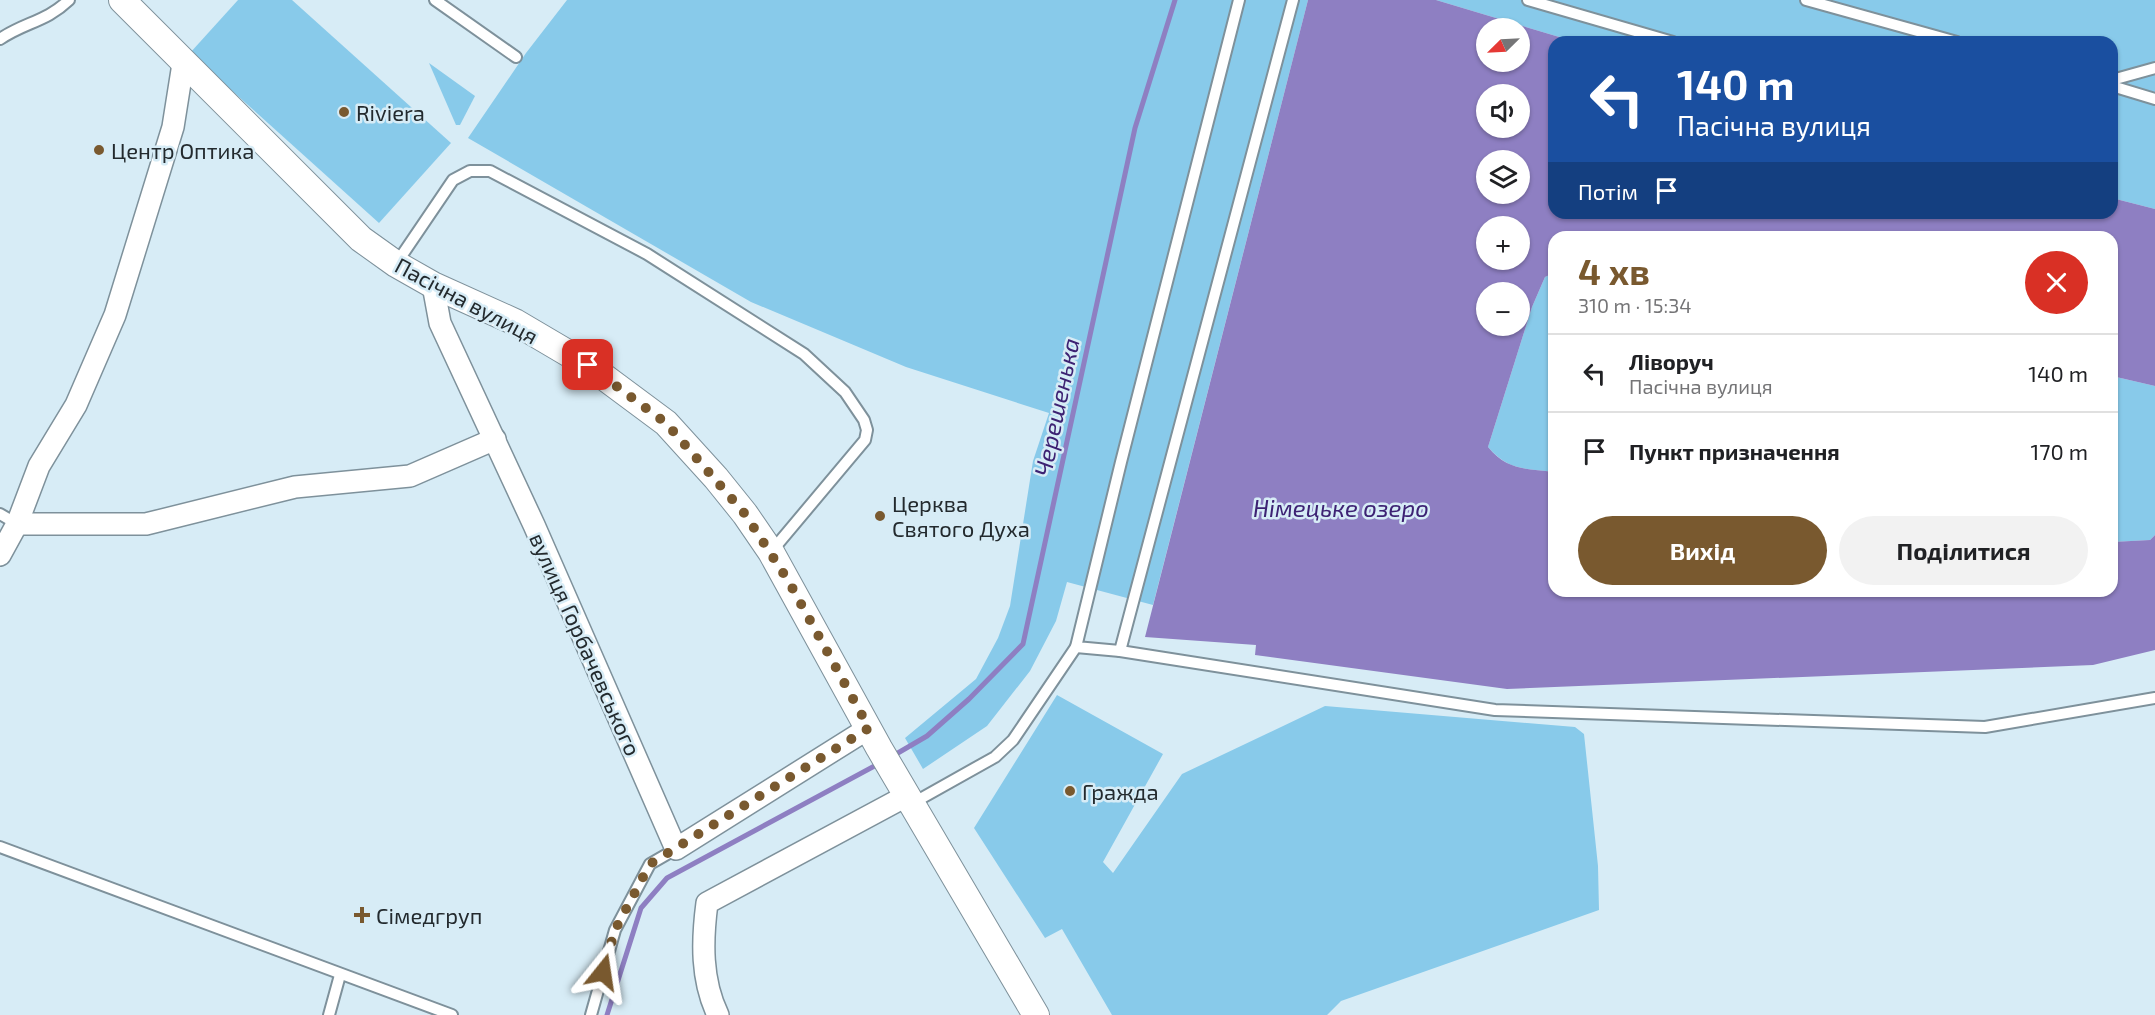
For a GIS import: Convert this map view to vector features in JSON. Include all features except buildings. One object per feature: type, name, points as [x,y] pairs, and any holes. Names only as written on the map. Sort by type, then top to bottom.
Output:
[{"type":"street","name":"Пасічна вулиця","points":[[122,0],[183,64],[361,239],[396,264],[433,285],[514,322],[588,365],[666,423],[716,478],[745,514],[771,552],[971,908],[1036,1015]]},
{"type":"street","points":[[0,555],[8,519],[76,405],[116,315],[173,127],[183,64]]},
{"type":"street","name":"вулиця Горбачевського","points":[[433,285],[440,323],[495,439],[676,849]]},
{"type":"street","points":[[8,519],[146,524],[295,487],[410,476],[495,439]]},
{"type":"street","points":[[676,849],[874,738]]},
{"type":"street","points":[[718,1015],[705,968],[703,936],[707,903],[906,792]]},
{"type":"lane","points":[[0,39],[14,30],[53,15],[69,0]]},
{"type":"lane","points":[[435,0],[516,57]]},
{"type":"lane","points":[[906,792],[987,762],[1013,740],[1076,647],[1239,0]]},
{"type":"lane","points":[[1119,651],[1293,0]]},
{"type":"lane","points":[[1528,0],[1652,36]]},
{"type":"lane","points":[[1806,0],[1935,36]]},
{"type":"lane","points":[[2118,78],[2155,68]]},
{"type":"lane","points":[[2118,88],[2155,99]]},
{"type":"lane","points":[[396,264],[453,180],[470,171],[490,171],[647,254],[804,354],[844,392],[864,420],[867,430],[865,440],[771,552]]},
{"type":"lane","points":[[1076,647],[1119,651],[1494,710],[1985,727],[2155,698]]},
{"type":"lane","points":[[0,847],[452,1015]]},
{"type":"lane","points":[[591,1015],[615,930],[650,864],[676,849]]},
{"type":"lane","points":[[329,1015],[340,975]]},
{"type":"shaded area","points":[[238,0],[292,0],[451,143],[379,223],[190,53]]},
{"type":"shaded area","points":[[567,0],[1308,0],[1153,605],[1067,582],[1056,621],[1030,671],[987,726],[923,769],[905,738],[976,679],[998,638],[1010,606],[1033,461],[1049,413],[906,367],[751,302],[468,138],[526,53]]},
{"type":"shaded area","points":[[1436,0],[2155,0],[2155,209],[2118,200],[2118,36],[1556,36],[1530,28],[1530,18],[1496,18]]},
{"type":"shaded area","points":[[429,63],[475,96],[460,125],[456,125]]},
{"type":"shaded area","points":[[1548,276],[1548,471],[1525,469],[1510,464],[1488,447],[1523,336],[1530,336],[1532,307],[1545,277]]},
{"type":"shaded area","points":[[2118,377],[2155,386],[2155,535],[2150,540],[2118,542]]},
{"type":"shaded area","points":[[1057,695],[1163,754],[1103,862],[1113,873],[1182,774],[1325,706],[1575,727],[1584,734],[1598,866],[1599,910],[1341,1001],[1327,1015],[1112,1015],[1062,929],[1045,938],[974,828]]},
{"type":"water","name":"Німецьке озеро","points":[[1308,0],[1436,0],[1496,18],[1476,18],[1476,72],[1530,72],[1530,28],[1556,36],[1548,36],[1548,219],[2118,219],[2118,200],[2155,209],[2155,386],[2118,377],[2118,231],[1548,231],[1548,276],[1545,277],[1530,313],[1530,282],[1476,282],[1476,336],[1523,336],[1488,447],[1495,455],[1510,464],[1526,469],[1548,471],[1548,597],[2118,597],[2118,542],[2150,540],[2155,535],[2155,650],[2093,665],[1507,689],[1255,655],[1256,645],[1145,637]]},
{"type":"waterway","name":"Черешенька","points":[[891,757],[927,736],[969,699],[1023,644],[1135,128],[1175,0]]},
{"type":"waterway","name":"Черешенька","points":[[607,1015],[641,908],[667,878],[880,763]]},
{"type":"place","name":"Riviera","points":[[344,112]]},
{"type":"place","name":"Центр Оптика","points":[[99,150]]},
{"type":"place","name":"Церква Святого Духа","points":[[880,516]]},
{"type":"place","name":"Гражда","points":[[1070,791]]},
{"type":"place","name":"Сімедгруп","points":[[362,915]]},
{"type":"route","points":[[588,365],[666,423],[745,514],[789,582],[869,728],[650,864],[615,930],[603,972]]}]
